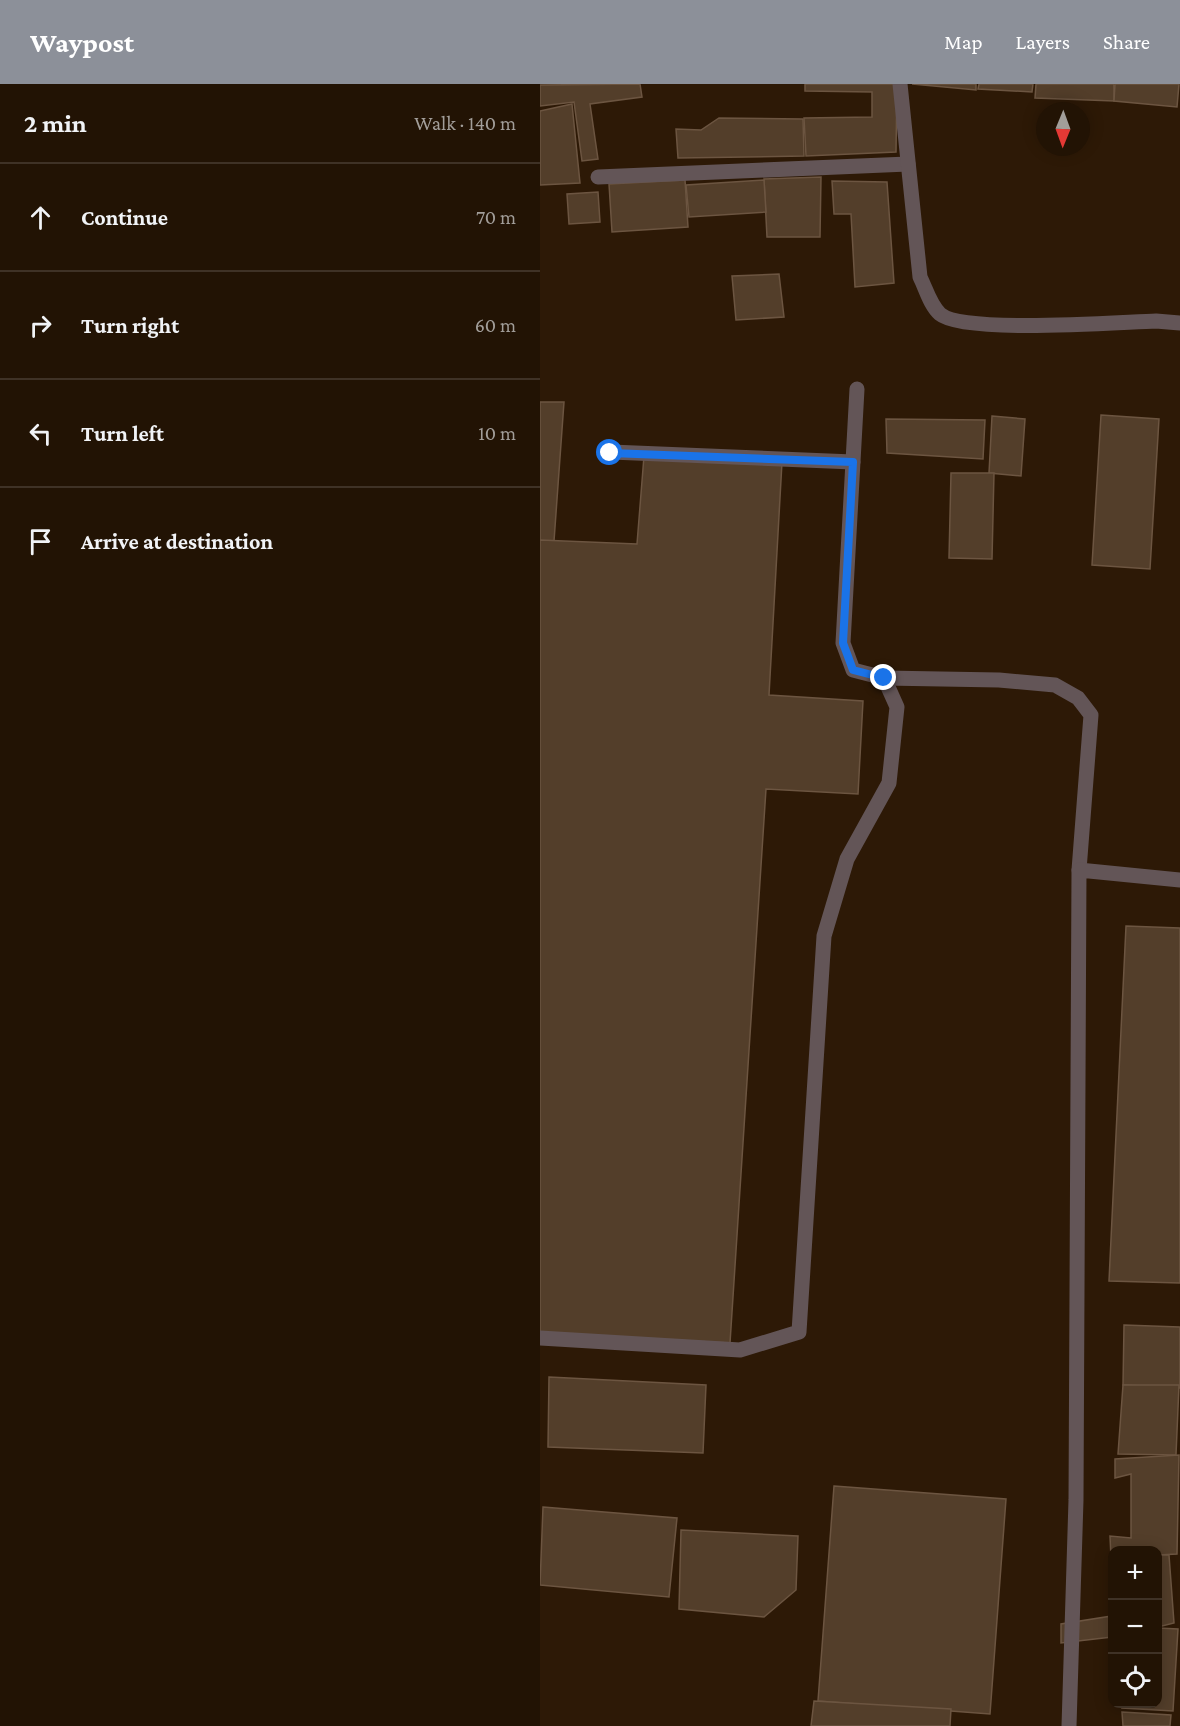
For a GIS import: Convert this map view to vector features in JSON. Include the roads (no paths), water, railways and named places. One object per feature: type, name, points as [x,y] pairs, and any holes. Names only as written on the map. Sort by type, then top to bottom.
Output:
[{"type":"street","points":[[900,84],[920,277],[931,302],[941,315],[966,322],[995,324],[1156,321],[1180,323]]},
{"type":"street","points":[[598,177],[908,164]]},
{"type":"street","points":[[857,389],[843,643],[853,670],[884,678],[999,680],[1055,685],[1078,698],[1091,715],[1079,870],[1076,1500],[1069,1726]]},
{"type":"street","points":[[610,453],[853,462]]},
{"type":"street","points":[[540,1338],[740,1350],[799,1332],[825,936],[847,859],[889,783],[897,707],[884,678]]},
{"type":"street","points":[[1079,870],[1180,880]]}]
